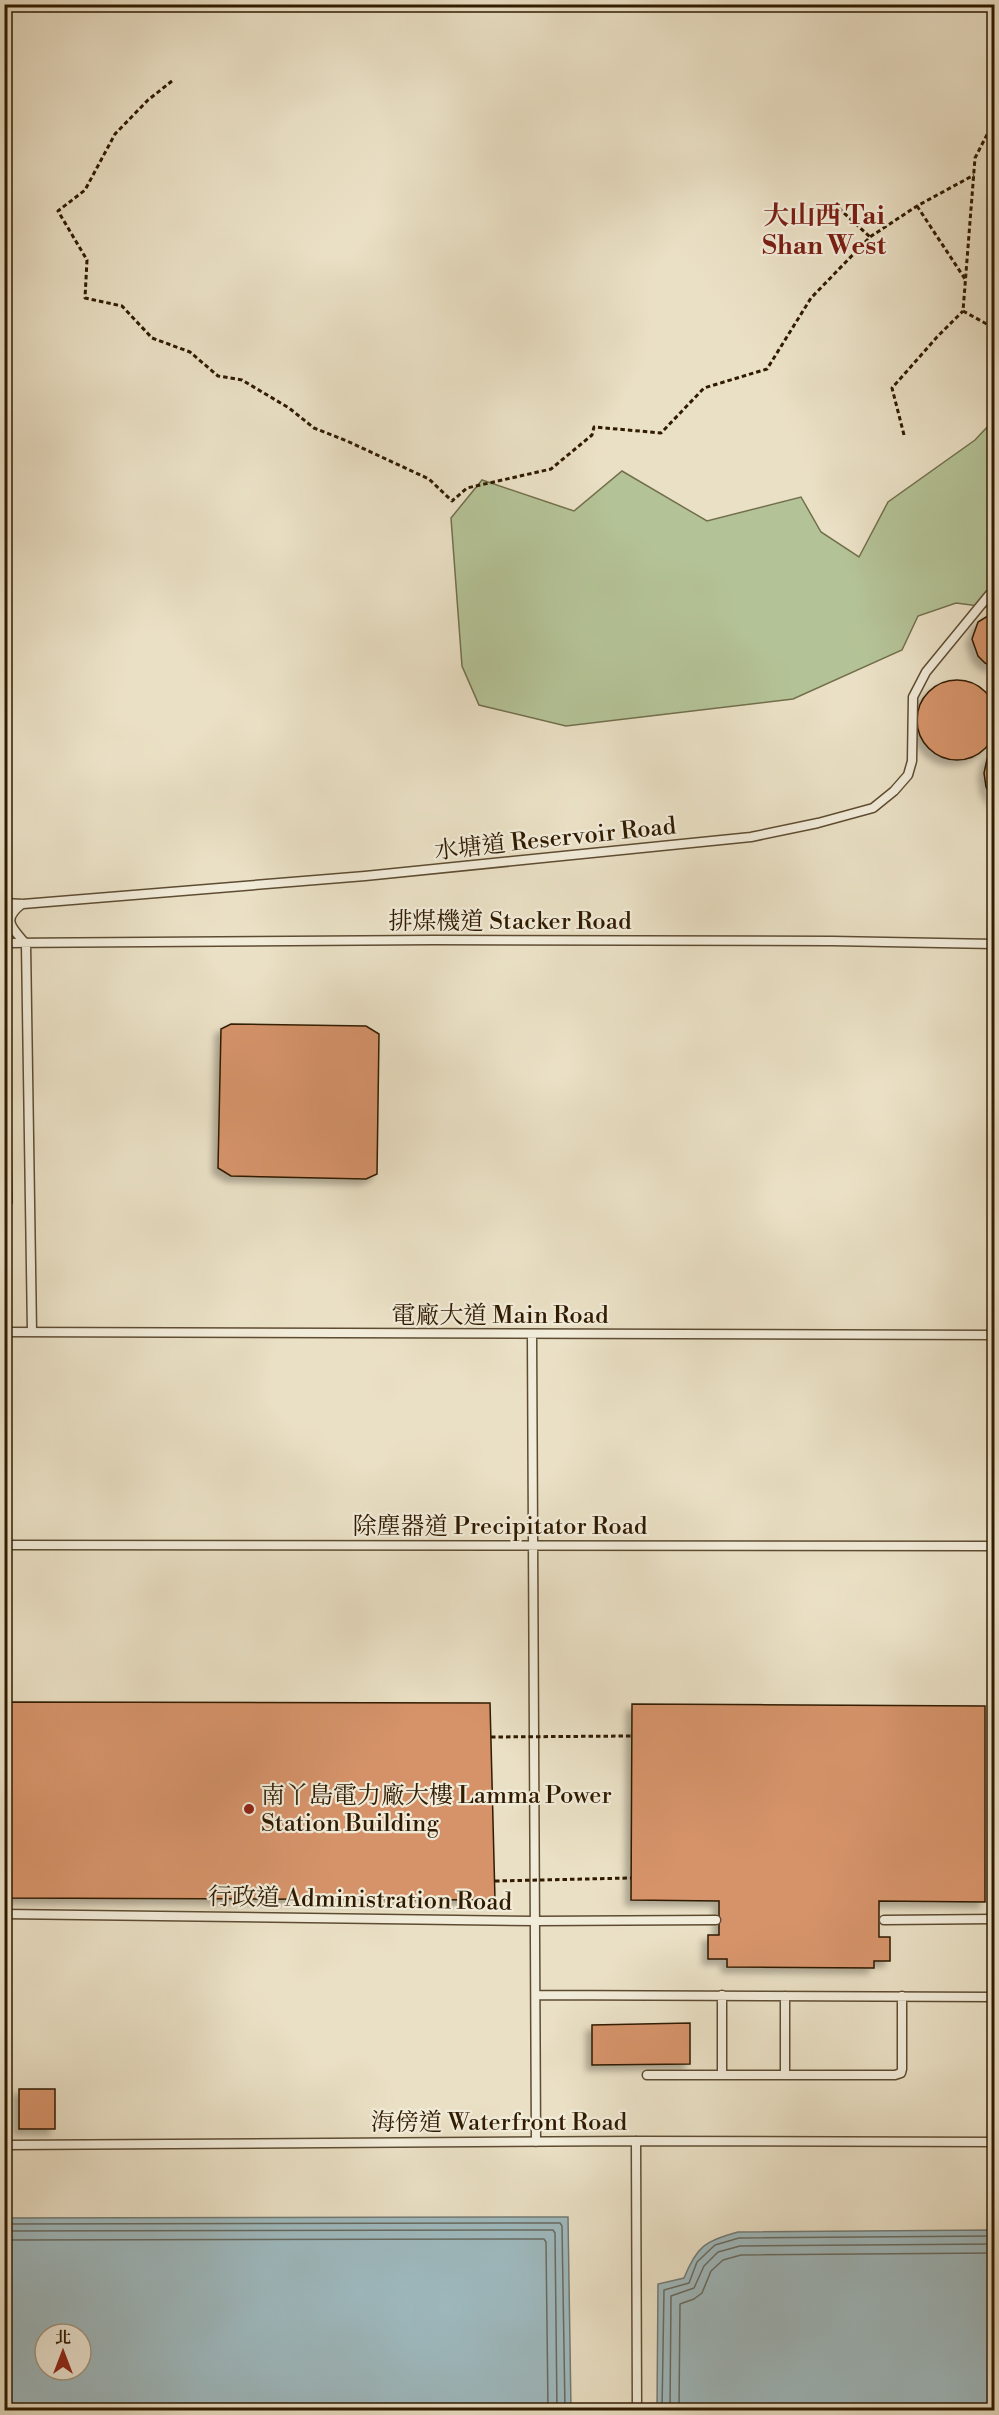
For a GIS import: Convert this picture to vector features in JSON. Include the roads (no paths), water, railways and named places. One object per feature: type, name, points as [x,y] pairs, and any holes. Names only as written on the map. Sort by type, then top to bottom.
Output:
[{"type":"lane","name":"水塘道 Reservoir Road","points":[[4,903],[23,904],[365,876],[751,837],[818,823],[873,808],[894,791],[908,775],[912,761],[913,697],[926,672],[994,589]]},
{"type":"lane","points":[[23,904],[12,911],[9,920],[11,927],[26,944],[32,1332]]},
{"type":"lane","name":"排煤機道 Stacker Road","points":[[4,943],[446,940],[832,941],[994,945]]},
{"type":"lane","name":"電廠大道 Main Road","points":[[4,1332],[994,1335]]},
{"type":"lane","points":[[532,1335],[536,2142]]},
{"type":"lane","name":"除塵器道 Precipitator Road","points":[[4,1545],[994,1546]]},
{"type":"lane","name":"行政道 Administration Road","points":[[4,1914],[536,1921],[716,1920]]},
{"type":"lane","points":[[884,1920],[994,1920]]},
{"type":"lane","points":[[536,1995],[994,1997]]},
{"type":"lane","points":[[722,2075],[723,1995]]},
{"type":"lane","points":[[785,1996],[785,2075]]},
{"type":"lane","points":[[647,2075],[896,2075],[901,2073],[902,1996]]},
{"type":"lane","points":[[636,2141],[637,2410]]},
{"type":"lane","name":"海傍道 Waterfront Road","points":[[4,2145],[636,2141],[994,2142]]},
{"type":"water","points":[[568,2217],[571,2410],[5,2410],[5,2218]]},
{"type":"water","points":[[994,2230],[994,2410],[657,2410],[658,2284],[684,2278],[698,2252],[717,2238],[738,2232]]},
{"type":"place","name":"南丫島電力廠大樓 Lamma Power Station Building","points":[[249,1809]]},
{"type":"district","name":"大山西 Tai Shan West","points":[[824,230]]}]
